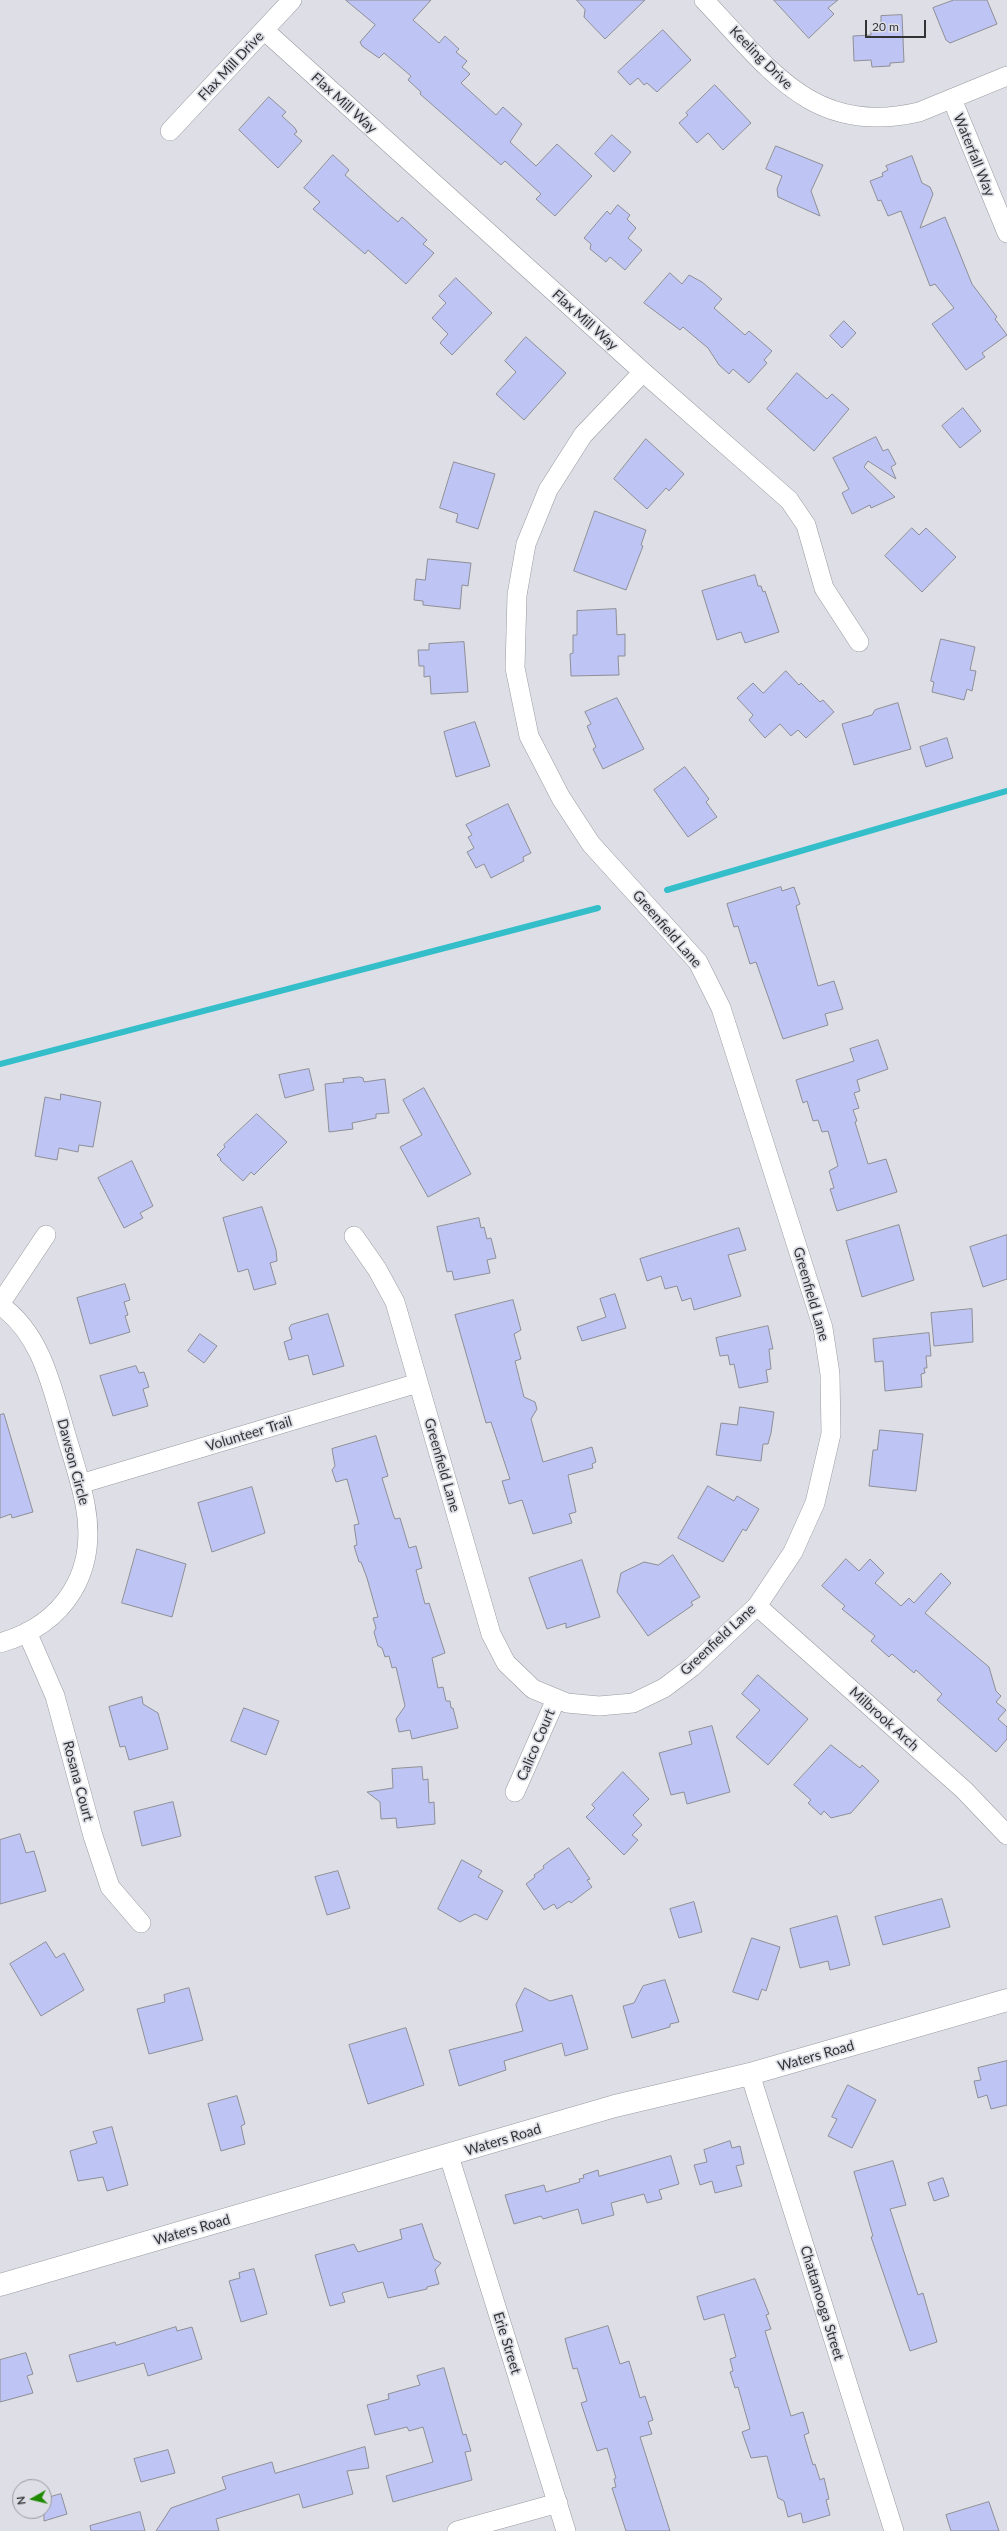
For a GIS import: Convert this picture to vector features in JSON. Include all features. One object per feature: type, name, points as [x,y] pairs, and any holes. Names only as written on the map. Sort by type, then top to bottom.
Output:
[{"type":"street","name":"Flax Mill Drive","points":[[170,131],[292,0]]},
{"type":"street","name":"Keeling Drive","points":[[704,0],[794,92],[827,110],[864,119],[877,119],[919,112],[1007,76]]},
{"type":"street","name":"Flax Mill Way","points":[[264,30],[643,372],[789,500],[806,525],[824,588],[859,642]]},
{"type":"street","name":"Waterfall Way","points":[[952,99],[1007,233]]},
{"type":"street","name":"Greenfield Lane","points":[[354,1236],[377,1268],[395,1302],[491,1634],[506,1663],[533,1689],[567,1703],[599,1706],[633,1703],[664,1688],[692,1668],[757,1606],[793,1552],[815,1503],[831,1434],[830,1374],[823,1328],[721,1008],[698,962],[591,844],[560,798],[529,736],[515,668],[517,595],[526,544],[548,490],[583,436],[643,372]]},
{"type":"street","points":[[0,1304],[46,1235]]},
{"type":"street","name":"Dawson Circle","points":[[0,1304],[13,1314],[32,1339],[47,1367],[85,1504],[87,1532],[82,1570],[74,1591],[56,1612],[39,1626],[0,1643]]},
{"type":"street","name":"Volunteer Trail","points":[[80,1484],[418,1383]]},
{"type":"street","name":"Milbrook Arch","points":[[757,1606],[964,1790],[1007,1835]]},
{"type":"street","name":"Rosana Court","points":[[27,1632],[55,1696],[93,1836],[110,1887],[141,1923]]},
{"type":"street","name":"Calico Court","points":[[516,1792],[556,1698]]},
{"type":"street","name":"Waters Road","points":[[0,2285],[449,2156],[615,2106],[750,2074],[1007,2000]]},
{"type":"street","name":"Chattanooga Street","points":[[750,2074],[894,2531]]},
{"type":"street","name":"Erie Street","points":[[449,2156],[566,2531]]},
{"type":"street","points":[[457,2531],[558,2503]]},
{"type":"building","points":[[346,0],[431,0],[413,20],[439,43],[445,36],[459,49],[456,52],[467,61],[462,67],[470,74],[461,83],[496,115],[503,107],[522,124],[510,142],[536,166],[557,144],[592,176],[555,216],[536,199],[541,194],[505,161],[501,165],[420,94],[421,92],[408,80],[411,76],[384,53],[379,58],[362,46],[360,42],[375,25]]},
{"type":"building","points":[[577,0],[645,0],[605,39],[584,17],[585,10]]},
{"type":"building","points":[[774,0],[838,0],[828,8],[834,14],[809,38]]},
{"type":"building","points":[[954,0],[987,0],[997,24],[950,43],[946,40],[933,8]]},
{"type":"building","points":[[902,15],[904,62],[890,63],[890,66],[872,67],[871,60],[854,61],[853,36],[871,35],[871,31],[881,30],[881,16]]},
{"type":"building","points":[[663,30],[691,60],[657,92],[647,83],[644,85],[638,78],[630,85],[618,72]]},
{"type":"building","points":[[715,85],[751,123],[723,150],[708,133],[697,143],[679,123],[688,115],[686,113]]},
{"type":"building","points":[[269,97],[286,112],[282,116],[295,128],[297,132],[294,134],[302,141],[278,168],[239,130]]},
{"type":"building","points":[[612,135],[631,152],[614,172],[595,154]]},
{"type":"building","points":[[776,146],[823,165],[811,191],[820,216],[778,197],[777,189],[782,176],[766,169]]},
{"type":"building","points":[[333,155],[349,170],[345,175],[398,222],[402,217],[427,240],[423,244],[434,253],[406,284],[368,250],[365,254],[313,209],[320,202],[304,188]]},
{"type":"building","points":[[912,156],[922,183],[930,187],[933,194],[920,228],[945,217],[972,284],[997,317],[995,319],[1007,335],[982,353],[985,357],[966,370],[932,324],[954,308],[935,284],[930,286],[901,211],[888,216],[881,200],[878,201],[870,181],[883,176],[882,173],[888,170],[886,166]]},
{"type":"building","points":[[618,205],[630,215],[627,219],[636,228],[628,238],[642,250],[625,270],[610,257],[606,262],[590,249],[591,244],[584,238],[607,211],[610,214]]},
{"type":"building","points":[[670,273],[682,284],[689,275],[702,282],[722,299],[714,308],[745,335],[749,331],[772,351],[764,360],[767,363],[749,383],[733,369],[729,374],[719,365],[708,348],[683,327],[680,330],[644,303]]},
{"type":"building","points":[[456,278],[492,313],[452,355],[440,343],[448,334],[432,318],[446,303],[439,296]]},
{"type":"building","points":[[844,321],[856,333],[842,348],[830,336]]},
{"type":"building","points":[[526,337],[566,373],[524,420],[496,394],[516,372],[505,361]]},
{"type":"building","points":[[797,373],[827,399],[832,394],[849,409],[814,451],[767,409]]},
{"type":"building","points":[[963,408],[981,431],[960,448],[942,426]]},
{"type":"building","points":[[876,437],[883,451],[888,449],[896,464],[891,467],[896,479],[868,461],[864,467],[895,497],[871,508],[870,505],[852,514],[842,493],[849,489],[833,458]]},
{"type":"building","points":[[646,439],[684,474],[669,491],[666,488],[647,509],[614,479]]},
{"type":"building","points":[[454,462],[495,474],[478,529],[456,522],[458,514],[440,508]]},
{"type":"building","points":[[595,511],[646,530],[641,545],[643,546],[626,590],[574,571]]},
{"type":"building","points":[[912,528],[919,535],[926,528],[956,557],[922,592],[885,556]]},
{"type":"building","points":[[428,559],[471,563],[468,586],[462,585],[460,609],[423,605],[423,601],[414,600],[416,579],[425,580]]},
{"type":"building","points":[[755,575],[758,586],[761,586],[763,592],[765,591],[779,632],[745,643],[741,632],[717,640],[702,591]]},
{"type":"building","points":[[616,609],[617,635],[625,634],[625,656],[618,656],[619,675],[571,676],[570,654],[573,653],[573,635],[577,635],[577,611]]},
{"type":"building","points":[[941,639],[975,647],[970,670],[976,671],[972,691],[967,689],[964,700],[932,692],[934,682],[931,681]]},
{"type":"building","points":[[464,642],[468,692],[431,694],[430,676],[424,677],[424,666],[419,666],[418,650],[429,650],[429,644]]},
{"type":"building","points":[[786,671],[799,685],[801,683],[820,702],[823,700],[834,712],[806,738],[798,730],[791,736],[780,724],[765,738],[749,720],[753,715],[737,698],[753,683],[763,693]]},
{"type":"building","points":[[617,698],[644,749],[603,769],[593,749],[596,747],[587,726],[591,724],[585,712]]},
{"type":"building","points":[[898,703],[911,749],[854,765],[842,724],[872,715],[875,710]]},
{"type":"building","points":[[475,722],[490,766],[456,777],[444,732]]},
{"type":"building","points":[[947,738],[953,758],[926,767],[920,747]]},
{"type":"building","points":[[685,767],[709,799],[706,802],[717,817],[688,837],[654,790]]},
{"type":"building","points":[[508,804],[531,853],[523,857],[524,861],[491,878],[484,864],[476,868],[467,852],[474,848],[468,837],[472,835],[466,825]]},
{"type":"building","points":[[781,887],[782,891],[794,887],[800,904],[796,906],[818,986],[834,981],[843,1009],[825,1014],[828,1025],[783,1039],[756,962],[750,964],[738,926],[734,927],[727,904]]},
{"type":"building","points":[[878,1040],[888,1069],[857,1080],[860,1091],[854,1093],[859,1108],[853,1110],[857,1121],[855,1122],[868,1164],[886,1159],[897,1192],[837,1211],[830,1189],[834,1188],[829,1171],[838,1166],[828,1131],[822,1132],[818,1120],[813,1121],[807,1101],[803,1103],[796,1080],[854,1061],[850,1049]]},
{"type":"building","points":[[309,1069],[314,1090],[285,1098],[279,1075]]},
{"type":"building","points":[[363,1078],[364,1082],[385,1079],[389,1113],[376,1114],[376,1118],[352,1123],[353,1129],[329,1132],[325,1084],[344,1082],[343,1079]]},
{"type":"building","points":[[424,1088],[471,1174],[428,1197],[400,1147],[422,1135],[403,1100]]},
{"type":"building","points":[[61,1094],[101,1102],[93,1147],[79,1145],[78,1152],[59,1148],[57,1160],[35,1156],[45,1097],[60,1100]]},
{"type":"building","points":[[257,1114],[287,1142],[254,1175],[251,1172],[243,1181],[220,1160],[221,1159],[217,1155],[225,1147],[224,1145]]},
{"type":"building","points":[[132,1161],[153,1206],[140,1213],[143,1218],[124,1228],[98,1178]]},
{"type":"building","points":[[262,1207],[276,1250],[277,1261],[270,1263],[276,1284],[254,1290],[248,1269],[238,1272],[223,1218]]},
{"type":"building","points":[[479,1218],[481,1228],[484,1227],[487,1239],[491,1238],[496,1258],[487,1260],[490,1273],[454,1280],[452,1271],[447,1272],[437,1227]]},
{"type":"building","points":[[899,1225],[914,1280],[862,1297],[846,1241]]},
{"type":"building","points":[[739,1228],[746,1250],[728,1255],[741,1296],[694,1310],[691,1298],[682,1301],[677,1286],[665,1289],[661,1276],[647,1281],[640,1259]]},
{"type":"building","points":[[1007,1235],[1007,1279],[983,1287],[970,1247]]},
{"type":"building","points":[[125,1284],[130,1300],[124,1302],[128,1315],[125,1316],[130,1332],[90,1344],[77,1298]]},
{"type":"building","points":[[615,1294],[626,1328],[582,1341],[577,1327],[606,1317],[600,1299]]},
{"type":"building","points":[[513,1300],[521,1330],[514,1334],[521,1359],[515,1361],[524,1397],[535,1402],[537,1409],[531,1419],[543,1462],[592,1447],[596,1462],[592,1464],[593,1468],[568,1475],[576,1512],[569,1514],[572,1523],[533,1534],[522,1500],[509,1504],[502,1481],[510,1479],[491,1422],[486,1423],[455,1315]]},
{"type":"building","points":[[972,1309],[973,1342],[934,1346],[931,1313]]},
{"type":"building","points":[[328,1314],[344,1366],[313,1375],[308,1355],[289,1360],[284,1342],[292,1339],[289,1328],[291,1325]]},
{"type":"building","points":[[768,1326],[773,1349],[769,1349],[771,1369],[766,1370],[768,1382],[739,1388],[734,1364],[730,1365],[728,1355],[720,1356],[716,1338]]},
{"type":"building","points":[[929,1333],[931,1356],[926,1356],[927,1368],[924,1368],[925,1373],[921,1374],[922,1387],[885,1391],[883,1361],[875,1362],[873,1339]]},
{"type":"building","points":[[200,1334],[217,1346],[204,1363],[188,1351]]},
{"type":"building","points":[[136,1366],[139,1373],[144,1372],[149,1387],[143,1389],[148,1406],[113,1416],[100,1376]]},
{"type":"building","points":[[740,1407],[774,1412],[771,1433],[768,1444],[763,1444],[761,1461],[716,1455],[721,1423],[737,1425]]},
{"type":"building","points":[[4,1414],[33,1512],[12,1518],[11,1514],[0,1518],[0,1415]]},
{"type":"building","points":[[880,1430],[923,1434],[916,1491],[869,1486],[873,1450],[877,1450]]},
{"type":"building","points":[[376,1436],[388,1476],[382,1478],[393,1514],[395,1519],[400,1518],[409,1548],[416,1546],[422,1568],[416,1570],[425,1604],[429,1603],[445,1653],[432,1658],[438,1688],[443,1687],[446,1701],[450,1701],[458,1728],[412,1739],[410,1730],[399,1732],[396,1719],[405,1706],[396,1667],[392,1668],[389,1656],[385,1657],[382,1648],[378,1646],[374,1632],[376,1628],[373,1618],[378,1617],[367,1578],[361,1562],[359,1562],[354,1546],[357,1545],[354,1525],[359,1524],[347,1479],[336,1482],[332,1470],[335,1466],[332,1449]]},
{"type":"building","points":[[708,1486],[734,1501],[737,1496],[759,1509],[746,1531],[743,1529],[723,1562],[678,1538]]},
{"type":"building","points":[[252,1487],[265,1533],[212,1552],[198,1503]]},
{"type":"building","points":[[137,1549],[186,1564],[172,1617],[122,1603]]},
{"type":"building","points":[[673,1555],[700,1597],[691,1602],[693,1605],[648,1636],[617,1592],[621,1573],[644,1562],[658,1565]]},
{"type":"building","points":[[846,1559],[859,1571],[870,1559],[884,1573],[875,1583],[901,1606],[909,1598],[914,1603],[941,1573],[951,1583],[925,1613],[989,1667],[996,1691],[1001,1696],[996,1702],[1006,1710],[998,1719],[1007,1727],[1007,1739],[996,1752],[937,1700],[942,1694],[916,1670],[914,1673],[892,1654],[889,1657],[871,1641],[875,1636],[842,1609],[845,1606],[822,1586]]},
{"type":"building","points":[[582,1560],[600,1617],[566,1628],[566,1623],[547,1629],[529,1578]]},
{"type":"building","points":[[758,1675],[808,1719],[768,1765],[736,1737],[760,1710],[742,1694]]},
{"type":"building","points":[[142,1697],[143,1704],[158,1713],[168,1749],[129,1760],[125,1746],[120,1747],[109,1707]]},
{"type":"building","points":[[244,1708],[279,1721],[266,1755],[231,1741]]},
{"type":"building","points":[[712,1726],[730,1792],[687,1804],[684,1792],[671,1795],[659,1753],[692,1744],[689,1732]]},
{"type":"building","points":[[831,1745],[860,1768],[862,1765],[879,1781],[851,1813],[831,1818],[824,1811],[821,1815],[808,1803],[811,1800],[794,1785]]},
{"type":"building","points":[[422,1767],[423,1780],[428,1779],[429,1803],[434,1802],[435,1824],[397,1828],[396,1818],[381,1819],[380,1802],[367,1792],[393,1788],[392,1769]]},
{"type":"building","points":[[623,1772],[649,1799],[633,1815],[642,1825],[632,1835],[638,1840],[624,1855],[586,1817],[595,1808],[592,1805]]},
{"type":"building","points":[[173,1802],[181,1836],[142,1846],[134,1812]]},
{"type":"building","points":[[20,1834],[26,1853],[34,1851],[46,1891],[0,1904],[0,1840]]},
{"type":"building","points":[[569,1848],[590,1879],[587,1880],[592,1887],[571,1903],[569,1901],[557,1909],[554,1904],[544,1910],[526,1884],[535,1877],[534,1875],[544,1868],[543,1866]]},
{"type":"building","points":[[462,1860],[482,1871],[478,1877],[503,1891],[487,1920],[475,1914],[460,1922],[438,1909]]},
{"type":"building","points":[[338,1871],[350,1908],[327,1915],[315,1877]]},
{"type":"building","points":[[942,1899],[950,1927],[883,1945],[875,1917]]},
{"type":"building","points":[[694,1902],[702,1932],[679,1938],[670,1909]]},
{"type":"building","points":[[837,1916],[850,1965],[830,1970],[828,1961],[800,1968],[790,1929]]},
{"type":"building","points":[[752,1938],[780,1947],[766,1991],[762,1989],[758,2000],[733,1992]]},
{"type":"building","points":[[46,1942],[56,1958],[64,1953],[84,1990],[41,2016],[10,1964]]},
{"type":"building","points":[[665,1980],[679,2022],[670,2024],[670,2027],[632,2038],[623,2006],[634,2003],[643,1986]]},
{"type":"building","points":[[189,1988],[203,2040],[149,2054],[137,2009],[165,2002],[164,1995]]},
{"type":"building","points":[[525,1988],[550,2001],[572,1995],[588,2049],[565,2056],[562,2043],[504,2061],[506,2070],[459,2086],[449,2050],[523,2031],[516,2005]]},
{"type":"building","points":[[406,2028],[424,2085],[368,2104],[349,2045]]},
{"type":"building","points":[[1007,2061],[1007,2105],[991,2109],[987,2095],[978,2098],[974,2081],[981,2080],[978,2068]]},
{"type":"building","points":[[848,2085],[876,2100],[852,2148],[828,2136],[837,2119],[832,2117]]},
{"type":"building","points":[[237,2096],[245,2124],[241,2126],[245,2144],[221,2151],[208,2104]]},
{"type":"building","points":[[112,2127],[128,2185],[107,2191],[103,2177],[78,2181],[70,2151],[97,2143],[93,2132]]},
{"type":"building","points":[[730,2141],[732,2148],[740,2146],[744,2164],[736,2166],[742,2186],[715,2193],[712,2181],[700,2185],[694,2165],[707,2162],[704,2150]]},
{"type":"building","points":[[671,2156],[679,2184],[659,2190],[662,2199],[647,2203],[644,2194],[611,2203],[614,2215],[582,2224],[578,2209],[543,2219],[541,2216],[514,2224],[505,2195],[544,2185],[546,2192],[580,2182],[579,2179],[584,2178],[583,2175],[598,2170],[599,2176]]},
{"type":"building","points":[[893,2161],[906,2205],[890,2209],[918,2295],[923,2293],[937,2342],[910,2351],[871,2237],[873,2236],[854,2172]]},
{"type":"building","points":[[943,2178],[949,2196],[934,2201],[928,2183]]},
{"type":"building","points":[[422,2224],[434,2259],[441,2263],[435,2270],[439,2284],[427,2287],[427,2289],[388,2298],[383,2282],[342,2293],[345,2302],[330,2306],[315,2255],[354,2244],[358,2252],[402,2239],[400,2230]]},
{"type":"building","points":[[254,2269],[267,2314],[241,2322],[229,2281],[240,2278],[239,2273]]},
{"type":"building","points":[[755,2279],[769,2314],[766,2315],[771,2329],[765,2331],[791,2416],[803,2412],[809,2433],[804,2435],[813,2465],[815,2464],[820,2480],[824,2478],[829,2499],[826,2500],[830,2515],[803,2523],[801,2513],[788,2517],[784,2501],[778,2498],[767,2456],[751,2458],[742,2432],[750,2429],[738,2387],[735,2388],[730,2372],[733,2371],[730,2359],[736,2357],[724,2314],[704,2320],[697,2297]]},
{"type":"building","points":[[608,2326],[620,2364],[629,2361],[640,2398],[645,2396],[653,2420],[648,2422],[652,2434],[640,2437],[670,2531],[626,2531],[612,2488],[616,2487],[614,2479],[616,2478],[607,2448],[597,2451],[581,2403],[587,2401],[577,2368],[573,2369],[565,2339]]},
{"type":"building","points":[[176,2327],[177,2331],[192,2327],[202,2359],[148,2376],[144,2363],[77,2382],[69,2355],[115,2342],[116,2345]]},
{"type":"building","points":[[26,2353],[33,2374],[27,2376],[33,2393],[0,2402],[0,2360]]},
{"type":"building","points":[[444,2368],[463,2435],[466,2434],[471,2451],[465,2452],[472,2480],[393,2502],[386,2476],[433,2462],[423,2427],[409,2431],[407,2427],[375,2435],[367,2405],[389,2399],[388,2394],[420,2385],[417,2376]]},
{"type":"building","points":[[365,2447],[369,2468],[347,2471],[353,2494],[303,2508],[299,2494],[216,2519],[219,2531],[156,2531],[171,2508],[226,2489],[222,2477],[272,2462],[275,2473]]},
{"type":"building","points":[[168,2450],[175,2473],[141,2482],[134,2459]]},
{"type":"building","points":[[61,2494],[67,2514],[52,2519],[52,2497]]},
{"type":"building","points":[[989,2502],[999,2531],[951,2531],[946,2515]]},
{"type":"building","points":[[140,2512],[145,2531],[91,2531],[90,2526]]},
{"type":"waterway","points":[[667,890],[1007,791]]},
{"type":"waterway","points":[[0,1064],[598,908]]}]
